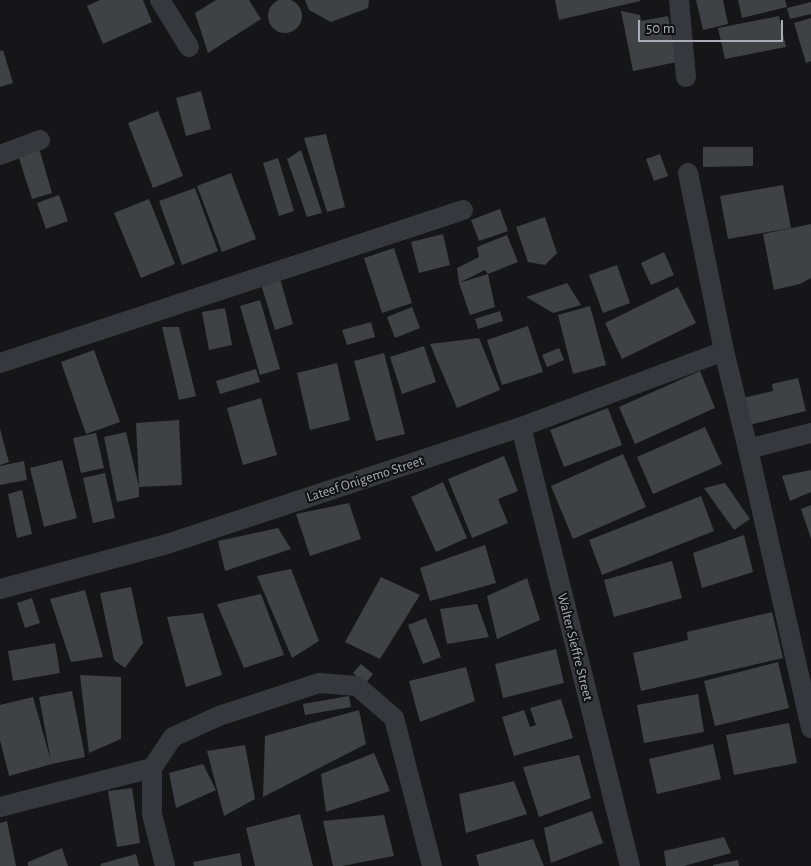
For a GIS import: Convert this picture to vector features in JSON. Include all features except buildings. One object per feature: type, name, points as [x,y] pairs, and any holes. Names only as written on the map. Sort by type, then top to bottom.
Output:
[{"type":"street","points":[[160,0],[189,48]]},
{"type":"street","points":[[679,0],[686,77]]},
{"type":"street","points":[[0,155],[40,140]]},
{"type":"street","points":[[688,173],[724,351],[811,728]]},
{"type":"street","points":[[0,363],[463,210]]},
{"type":"street","name":"Lateef Onigemo Street","points":[[0,589],[167,544],[521,427],[724,351]]},
{"type":"street","name":"Walter Sieffre Street","points":[[521,427],[630,866]]},
{"type":"street","points":[[748,449],[811,433]]},
{"type":"street","points":[[165,866],[152,814],[152,768],[173,737],[219,716],[319,683],[357,686],[394,718],[432,866]]},
{"type":"street","points":[[0,807],[152,768]]}]
